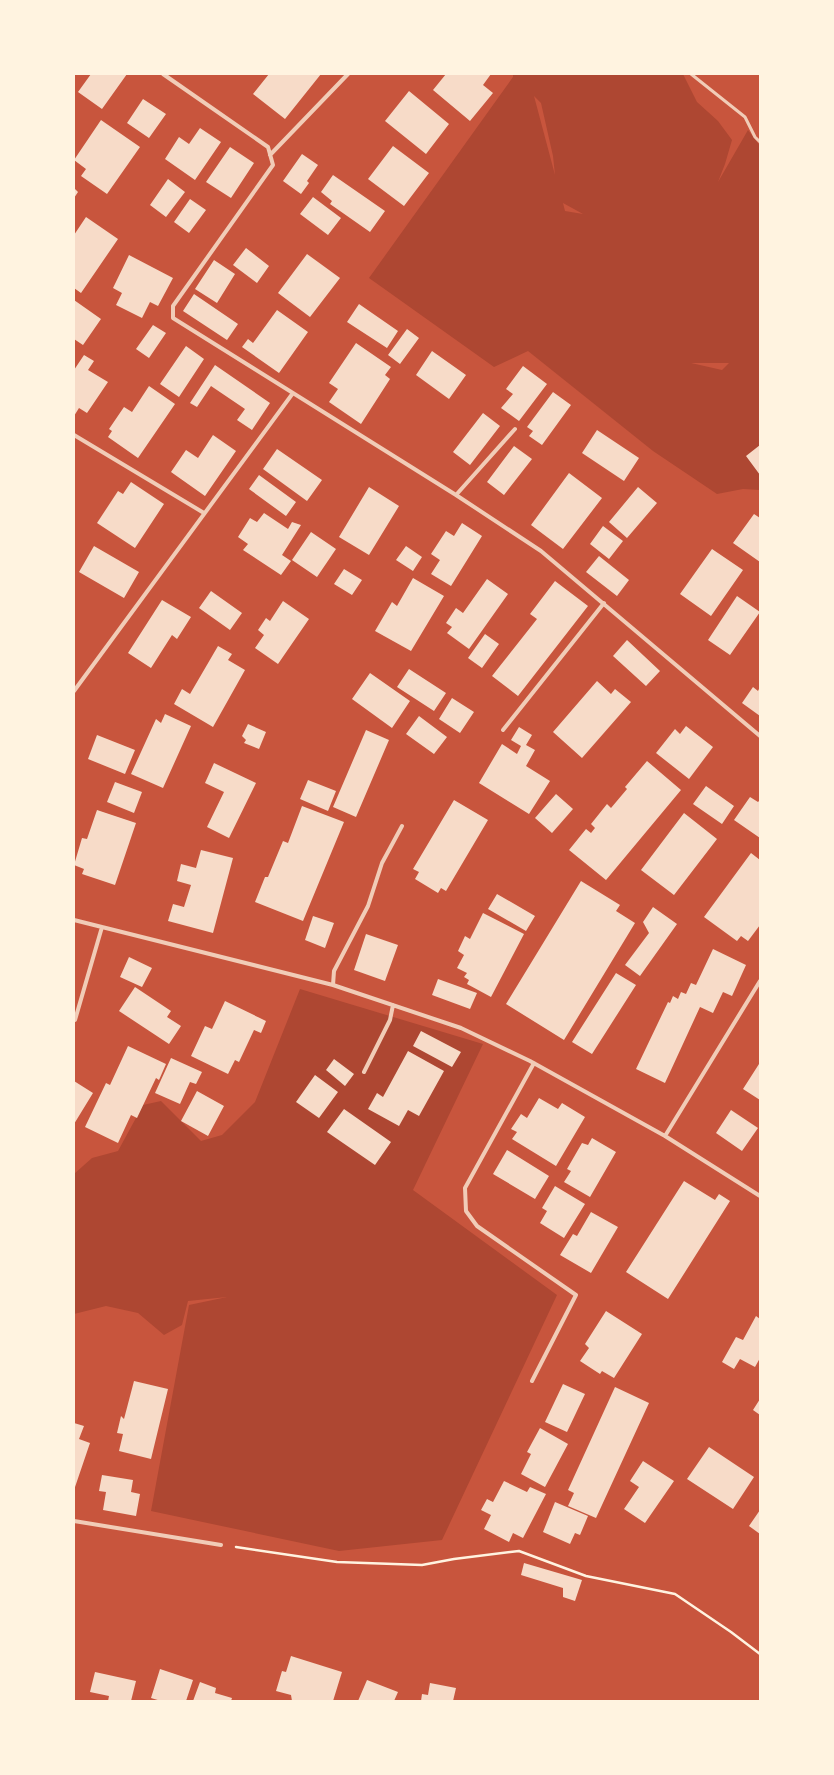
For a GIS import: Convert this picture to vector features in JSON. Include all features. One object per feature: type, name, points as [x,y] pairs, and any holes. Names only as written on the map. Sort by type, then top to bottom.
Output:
[{"type":"street","points":[[163,74],[268,147],[273,165],[173,306],[172,318],[456,495],[542,551],[760,736]]},
{"type":"street","points":[[270,155],[348,74]]},
{"type":"street","points":[[74,692],[293,393]]},
{"type":"street","points":[[456,495],[515,429]]},
{"type":"street","points":[[74,436],[204,513]]},
{"type":"street","points":[[503,730],[604,603]]},
{"type":"street","points":[[333,985],[334,971],[368,906],[382,863],[402,826]]},
{"type":"street","points":[[74,920],[333,985],[461,1028],[534,1063],[665,1136],[760,1196]]},
{"type":"street","points":[[75,1020],[102,927]]},
{"type":"street","points":[[665,1136],[760,981]]},
{"type":"street","points":[[364,1072],[390,1020],[393,1005]]},
{"type":"street","points":[[532,1381],[576,1295],[477,1226],[466,1211],[465,1188],[534,1063]]},
{"type":"street","points":[[74,1521],[221,1545]]},
{"type":"lane","points":[[691,74],[745,118],[755,137],[760,142]]},
{"type":"path","points":[[221,1545],[337,1562],[422,1565],[454,1559],[519,1551],[586,1576],[675,1594],[731,1632],[760,1654]]},
{"type":"shaded area","points":[[513,74],[683,74],[697,102],[718,121],[732,140],[718,182],[748,130],[760,146],[760,490],[743,489],[717,494],[653,451],[528,351],[494,367],[369,278],[513,77]],"holes":[[[534,96],[541,103],[553,156],[555,175]],[[563,203],[583,214],[565,211]],[[691,363],[729,363],[722,370]]]},
{"type":"shaded area","points":[[300,989],[483,1044],[413,1190],[557,1295],[442,1540],[339,1551],[151,1511],[189,1305],[227,1297],[188,1301],[182,1325],[164,1335],[138,1313],[106,1306],[74,1314],[74,1174],[92,1158],[118,1151],[143,1105],[161,1101],[201,1141],[222,1135],[255,1102]]},
{"type":"building","points":[[91,74],[127,74],[102,109],[78,92]]},
{"type":"building","points":[[269,74],[321,74],[285,119],[253,94]]},
{"type":"building","points":[[446,74],[491,74],[483,85],[493,93],[470,121],[433,90]]},
{"type":"building","points":[[409,91],[449,124],[426,154],[385,121]]},
{"type":"building","points":[[143,99],[166,114],[149,138],[127,123]]},
{"type":"building","points":[[101,120],[140,147],[107,194],[81,176],[86,169],[74,160]]},
{"type":"building","points":[[200,128],[221,142],[195,180],[165,159],[179,137],[189,144]]},
{"type":"building","points":[[393,146],[429,173],[404,206],[368,179]]},
{"type":"building","points":[[230,147],[254,163],[231,198],[206,182]]},
{"type":"building","points":[[302,154],[318,165],[307,181],[309,183],[301,194],[283,181]]},
{"type":"building","points":[[333,175],[385,211],[370,232],[330,204],[332,201],[321,192]]},
{"type":"building","points":[[168,179],[185,192],[166,217],[150,205]]},
{"type":"building","points":[[74,188],[78,192],[74,198]]},
{"type":"building","points":[[313,197],[341,218],[328,235],[300,214]]},
{"type":"building","points":[[190,199],[206,210],[189,233],[174,222]]},
{"type":"building","points":[[86,217],[118,239],[81,293],[74,288],[74,235]]},
{"type":"building","points":[[246,248],[269,266],[257,283],[233,265]]},
{"type":"building","points":[[307,254],[340,278],[310,317],[278,293]]},
{"type":"building","points":[[129,255],[173,278],[158,306],[150,302],[142,318],[116,305],[122,293],[113,288]]},
{"type":"building","points":[[214,260],[235,274],[217,303],[195,289]]},
{"type":"building","points":[[194,294],[238,324],[227,340],[183,311]]},
{"type":"building","points":[[74,300],[101,319],[83,345],[74,339]]},
{"type":"building","points":[[359,304],[398,331],[387,348],[347,322]]},
{"type":"building","points":[[277,310],[308,332],[279,373],[242,347],[248,339],[253,343]]},
{"type":"building","points":[[153,325],[166,333],[149,358],[136,349]]},
{"type":"building","points":[[407,329],[419,338],[400,364],[388,355]]},
{"type":"building","points":[[356,343],[391,367],[385,375],[390,379],[361,424],[329,402],[338,389],[329,383]]},
{"type":"building","points":[[186,346],[204,359],[179,397],[160,384]]},
{"type":"building","points":[[432,351],[466,375],[449,399],[416,375]]},
{"type":"building","points":[[84,355],[94,361],[88,370],[108,382],[87,413],[79,408],[74,416],[74,370]]},
{"type":"building","points":[[215,365],[270,403],[252,430],[237,420],[245,409],[211,386],[197,407],[190,403]]},
{"type":"building","points":[[523,366],[547,384],[519,421],[501,408],[513,394],[506,389]]},
{"type":"building","points":[[149,386],[175,404],[138,458],[108,437],[112,431],[109,429],[124,407],[132,412]]},
{"type":"building","points":[[553,392],[571,405],[542,445],[529,436],[533,431],[527,427]]},
{"type":"building","points":[[483,413],[500,426],[470,465],[453,452]]},
{"type":"building","points":[[597,430],[639,458],[624,481],[582,453]]},
{"type":"building","points":[[213,435],[236,451],[205,496],[171,472],[186,450],[198,458]]},
{"type":"building","points":[[760,445],[760,475],[746,456]]},
{"type":"building","points":[[514,446],[532,459],[504,495],[487,482]]},
{"type":"building","points":[[277,449],[322,480],[307,501],[263,469]]},
{"type":"building","points":[[569,473],[602,498],[563,549],[531,525]]},
{"type":"building","points":[[259,475],[296,502],[286,516],[249,489]]},
{"type":"building","points":[[131,482],[164,504],[135,548],[97,523],[118,491],[123,494]]},
{"type":"building","points":[[369,487],[399,506],[369,555],[339,537]]},
{"type":"building","points":[[638,487],[657,503],[627,538],[609,522]]},
{"type":"building","points":[[264,513],[288,529],[292,522],[301,525],[282,555],[291,561],[281,575],[243,550],[248,544],[238,537],[250,518],[257,522]]},
{"type":"building","points":[[754,514],[760,518],[760,562],[733,543]]},
{"type":"building","points":[[462,523],[482,536],[451,586],[431,574],[440,560],[431,554],[446,531],[454,536]]},
{"type":"building","points":[[603,526],[623,541],[609,559],[590,544]]},
{"type":"building","points":[[311,532],[336,549],[317,577],[292,560]]},
{"type":"building","points":[[94,546],[139,572],[124,598],[79,572]]},
{"type":"building","points":[[406,546],[422,557],[413,571],[396,560]]},
{"type":"building","points":[[712,549],[743,570],[711,616],[680,594]]},
{"type":"building","points":[[599,556],[629,580],[617,596],[586,572]]},
{"type":"building","points":[[344,569],[362,580],[352,595],[334,584]]},
{"type":"building","points":[[413,578],[444,596],[411,651],[375,631],[392,602],[397,606]]},
{"type":"building","points":[[487,579],[508,594],[469,649],[447,633],[452,627],[446,623],[456,608],[463,613]]},
{"type":"building","points":[[555,581],[588,606],[518,696],[492,676],[537,619],[530,614]]},
{"type":"building","points":[[211,591],[242,613],[230,630],[199,608]]},
{"type":"building","points":[[737,596],[760,612],[730,655],[708,640]]},
{"type":"building","points":[[162,600],[191,617],[177,639],[172,635],[151,668],[128,653]]},
{"type":"building","points":[[283,601],[309,619],[278,664],[255,648],[264,635],[258,630],[266,618],[270,621]]},
{"type":"building","points":[[485,634],[499,644],[482,668],[468,658]]},
{"type":"building","points":[[627,640],[660,671],[646,686],[613,656]]},
{"type":"building","points":[[218,646],[232,654],[228,660],[245,670],[213,727],[174,704],[182,689],[190,694]]},
{"type":"building","points":[[409,669],[446,693],[434,711],[397,687]]},
{"type":"building","points":[[370,673],[410,701],[392,728],[352,699]]},
{"type":"building","points":[[597,681],[611,694],[615,689],[631,702],[582,758],[553,732]]},
{"type":"building","points":[[753,687],[758,691],[760,687],[760,716],[742,703]]},
{"type":"building","points":[[452,698],[474,712],[460,733],[439,719]]},
{"type":"building","points":[[165,714],[191,726],[163,788],[131,774],[156,719],[161,723]]},
{"type":"building","points":[[419,716],[447,737],[434,754],[406,734]]},
{"type":"building","points":[[248,724],[266,732],[259,749],[244,743],[246,740],[242,736]]},
{"type":"building","points":[[686,726],[713,747],[689,779],[656,753],[675,729],[680,734]]},
{"type":"building","points":[[519,727],[532,735],[526,745],[535,750],[526,766],[550,781],[529,814],[479,783],[502,744],[517,754],[521,746],[511,740]]},
{"type":"building","points":[[366,730],[389,740],[356,817],[333,807]]},
{"type":"building","points":[[97,735],[135,750],[125,774],[88,759]]},
{"type":"building","points":[[647,761],[681,790],[606,880],[569,850],[586,829],[591,833],[595,828],[591,824],[607,804],[611,808],[627,789],[625,787]]},
{"type":"building","points":[[214,763],[256,783],[229,838],[207,827],[224,792],[205,783]]},
{"type":"building","points":[[308,780],[336,791],[328,811],[300,799]]},
{"type":"building","points":[[115,782],[142,792],[134,813],[107,802]]},
{"type":"building","points":[[706,786],[734,806],[722,824],[693,804]]},
{"type":"building","points":[[556,794],[573,809],[552,833],[535,818]]},
{"type":"building","points":[[750,797],[758,802],[760,800],[760,838],[734,820]]},
{"type":"building","points":[[454,800],[488,820],[446,891],[441,888],[438,893],[415,879],[419,872],[413,869]]},
{"type":"building","points":[[302,806],[344,822],[303,921],[255,902],[265,877],[268,877],[283,841],[288,843]]},
{"type":"building","points":[[97,810],[136,823],[115,885],[82,874],[84,869],[74,865],[82,838],[87,839]]},
{"type":"building","points":[[684,813],[717,839],[674,895],[641,870]]},
{"type":"building","points":[[201,850],[233,858],[213,933],[168,921],[173,904],[184,907],[191,885],[177,881],[181,864],[196,868]]},
{"type":"building","points":[[751,853],[760,860],[760,925],[748,941],[741,936],[737,941],[704,917]]},
{"type":"building","points":[[581,881],[620,905],[616,911],[635,923],[564,1040],[506,1004]]},
{"type":"building","points":[[497,894],[535,916],[526,931],[488,909]]},
{"type":"building","points":[[653,907],[677,924],[640,976],[625,965],[649,933],[643,922]]},
{"type":"building","points":[[483,913],[524,934],[491,997],[467,984],[469,980],[464,977],[467,973],[457,968],[464,955],[458,951],[465,936],[470,939]]},
{"type":"building","points":[[313,916],[334,923],[325,948],[305,940]]},
{"type":"building","points":[[366,934],[398,945],[385,981],[354,970]]},
{"type":"building","points":[[713,949],[746,965],[732,996],[723,992],[713,1013],[700,1007],[665,1083],[636,1069],[668,1002],[670,1003],[673,996],[678,999],[681,992],[686,994],[691,983],[696,985]]},
{"type":"building","points":[[129,957],[152,968],[142,987],[120,977]]},
{"type":"building","points":[[616,973],[636,985],[592,1054],[572,1042]]},
{"type":"building","points":[[438,979],[477,993],[470,1009],[432,995]]},
{"type":"building","points":[[135,987],[171,1011],[167,1017],[181,1026],[169,1044],[119,1011]]},
{"type":"building","points":[[225,1001],[266,1021],[261,1033],[254,1030],[239,1062],[235,1060],[228,1074],[191,1056],[205,1026],[212,1029]]},
{"type":"building","points":[[421,1031],[461,1052],[452,1067],[413,1046]]},
{"type":"building","points":[[128,1046],[166,1064],[159,1080],[156,1078],[137,1118],[131,1115],[118,1143],[85,1127],[106,1083],[110,1085]]},
{"type":"building","points":[[408,1051],[444,1071],[419,1116],[408,1110],[399,1126],[368,1109],[377,1093],[383,1097]]},
{"type":"building","points":[[171,1058],[202,1072],[196,1084],[190,1082],[180,1104],[155,1093]]},
{"type":"building","points":[[334,1059],[354,1074],[345,1086],[326,1070]]},
{"type":"building","points":[[759,1064],[760,1065],[760,1100],[743,1089]]},
{"type":"building","points":[[315,1075],[338,1092],[319,1118],[296,1102]]},
{"type":"building","points":[[74,1081],[93,1093],[74,1124]]},
{"type":"building","points":[[197,1091],[224,1106],[208,1136],[181,1121]]},
{"type":"building","points":[[539,1098],[558,1109],[562,1103],[585,1117],[556,1166],[512,1139],[517,1132],[511,1129],[521,1114],[527,1118]]},
{"type":"building","points":[[344,1109],[391,1142],[375,1165],[327,1132]]},
{"type":"building","points":[[731,1110],[758,1128],[742,1151],[716,1133]]},
{"type":"building","points":[[592,1138],[616,1152],[590,1197],[564,1182],[571,1171],[567,1169],[582,1143],[588,1145]]},
{"type":"building","points":[[507,1150],[549,1176],[535,1199],[493,1174]]},
{"type":"building","points":[[684,1181],[715,1200],[719,1194],[730,1201],[668,1299],[626,1272]]},
{"type":"building","points":[[555,1186],[585,1204],[564,1238],[540,1223],[547,1211],[542,1208]]},
{"type":"building","points":[[591,1212],[618,1227],[591,1273],[560,1255],[573,1234],[577,1236]]},
{"type":"building","points":[[606,1311],[642,1334],[614,1378],[602,1371],[600,1374],[580,1361],[589,1348],[585,1344]]},
{"type":"building","points":[[756,1316],[760,1319],[760,1358],[755,1367],[740,1359],[734,1369],[722,1362],[736,1337],[743,1340]]},
{"type":"building","points":[[134,1381],[168,1389],[151,1459],[119,1451],[123,1434],[117,1433],[121,1416],[124,1419]]},
{"type":"building","points":[[563,1384],[585,1394],[567,1432],[545,1422]]},
{"type":"building","points":[[615,1387],[649,1403],[596,1518],[568,1506],[574,1493],[568,1490]]},
{"type":"building","points":[[760,1399],[760,1415],[753,1410]]},
{"type":"building","points":[[74,1423],[84,1426],[79,1439],[90,1443],[74,1490]]},
{"type":"building","points":[[540,1428],[568,1444],[545,1487],[521,1474],[531,1454],[527,1452]]},
{"type":"building","points":[[709,1447],[754,1477],[733,1509],[687,1479]]},
{"type":"building","points":[[643,1461],[674,1481],[645,1523],[624,1509],[639,1487],[630,1481]]},
{"type":"building","points":[[102,1475],[133,1480],[131,1492],[140,1494],[136,1516],[103,1510],[106,1492],[99,1491]]},
{"type":"building","points":[[504,1481],[527,1492],[530,1487],[546,1494],[523,1538],[513,1533],[509,1542],[484,1529],[491,1515],[481,1510],[487,1499],[493,1502]]},
{"type":"building","points":[[555,1502],[588,1516],[580,1535],[575,1533],[570,1544],[543,1532]]},
{"type":"building","points":[[760,1510],[760,1534],[749,1526]]},
{"type":"building","points":[[524,1563],[582,1580],[575,1601],[563,1597],[563,1588],[521,1575]]},
{"type":"building","points":[[291,1656],[342,1672],[333,1701],[292,1701],[291,1695],[276,1691],[282,1671],[286,1672]]},
{"type":"building","points":[[160,1669],[193,1680],[186,1701],[161,1701],[151,1698]]},
{"type":"building","points":[[95,1672],[136,1681],[131,1701],[108,1701],[109,1696],[90,1692]]},
{"type":"building","points":[[367,1680],[398,1692],[394,1701],[358,1701]]},
{"type":"building","points":[[200,1682],[216,1688],[215,1693],[232,1698],[231,1701],[193,1701]]},
{"type":"building","points":[[430,1683],[456,1688],[453,1701],[421,1701],[422,1694],[428,1695]]}]
